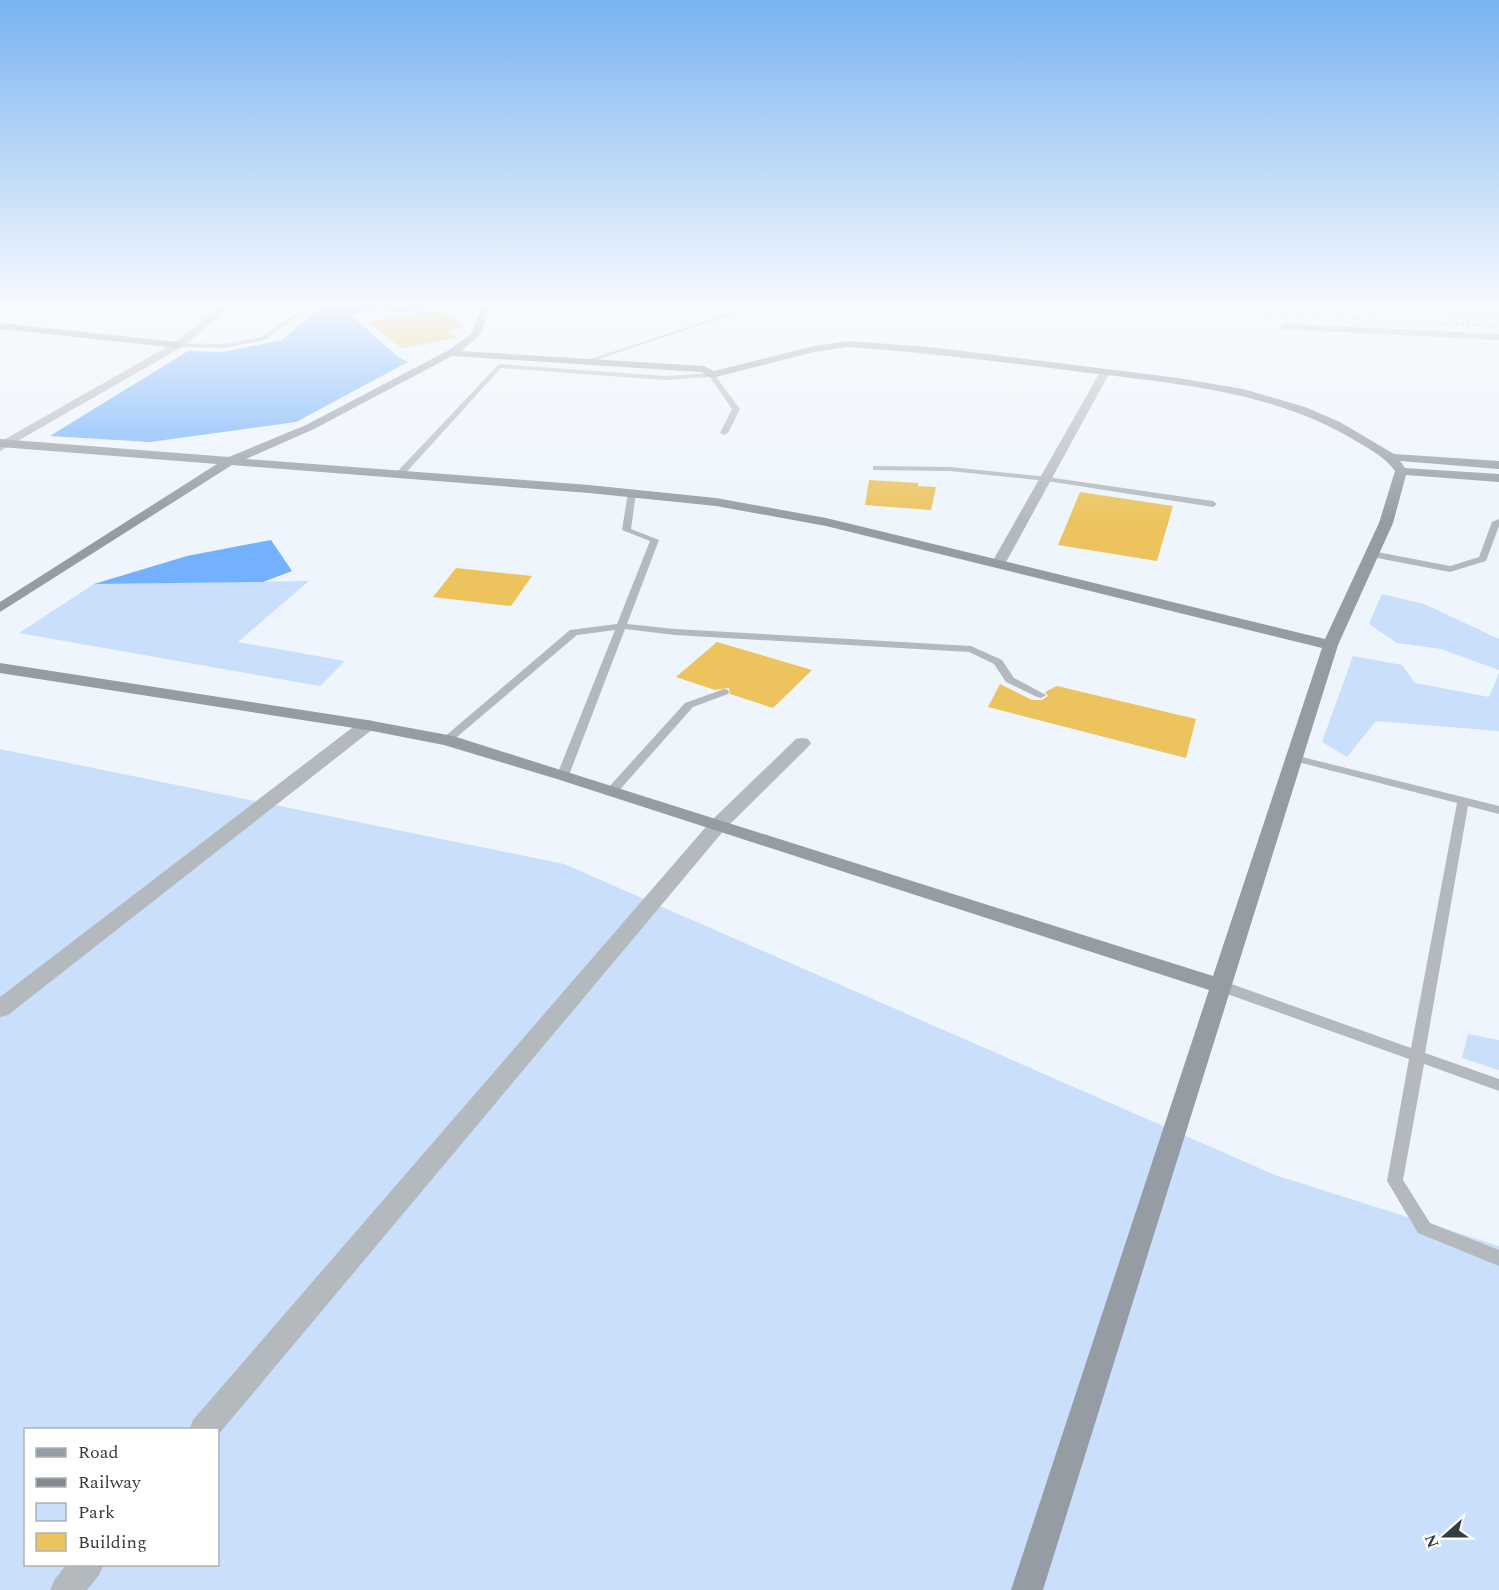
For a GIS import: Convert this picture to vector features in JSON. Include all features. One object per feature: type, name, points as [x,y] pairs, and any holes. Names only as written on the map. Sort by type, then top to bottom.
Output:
[{"type":"street","points":[[2,444],[124,375]]},
{"type":"street","points":[[0,608],[228,462],[310,427],[406,375]]},
{"type":"street","points":[[998,564],[1103,375]]},
{"type":"street","points":[[1127,375],[1243,392],[1301,409],[1336,424],[1396,464],[1499,478]]},
{"type":"street","points":[[2,444],[717,502],[826,522],[1330,645]]},
{"type":"street","points":[[1396,464],[1499,465]]},
{"type":"street","points":[[1036,1587],[1221,986],[1330,645],[1386,523],[1396,464]]},
{"type":"street","points":[[0,668],[367,725],[447,740],[612,790],[1221,986]]},
{"type":"street","points":[[0,1009],[367,725]]},
{"type":"street","points":[[205,1428],[718,825],[802,743]]},
{"type":"street","points":[[66,1590],[86,1566]]},
{"type":"lane","points":[[399,475],[491,375]]},
{"type":"lane","points":[[626,375],[665,378],[709,375]]},
{"type":"lane","points":[[712,375],[736,409],[724,433]]},
{"type":"lane","points":[[876,468],[950,469],[1047,479],[1213,504]]},
{"type":"lane","points":[[563,775],[655,540],[626,530],[632,494]]},
{"type":"lane","points":[[1372,554],[1450,569],[1484,559],[1496,522],[1499,522]]},
{"type":"lane","points":[[447,740],[574,632],[622,626],[675,633],[971,649],[998,662],[1010,680],[1041,695]]},
{"type":"lane","points":[[612,790],[688,705],[724,692]]},
{"type":"lane","points":[[1294,758],[1499,810]]},
{"type":"lane","points":[[1463,801],[1395,1180],[1424,1228],[1499,1258]]},
{"type":"lane","points":[[1221,986],[1499,1085]]},
{"type":"green space","points":[[309,581],[238,642],[345,661],[320,686],[19,633],[94,584]]},
{"type":"green space","points":[[1382,594],[1424,604],[1499,639],[1499,670],[1441,649],[1397,643],[1369,624]]},
{"type":"green space","points":[[1353,656],[1402,665],[1415,683],[1489,697],[1499,673],[1499,731],[1376,721],[1347,757],[1322,742]]},
{"type":"green space","points":[[0,749],[564,864],[1275,1175],[1499,1246],[1499,1590],[0,1590]]},
{"type":"green space","points":[[1468,1034],[1499,1040],[1499,1070],[1462,1058]]},
{"type":"shaded area","points":[[149,375],[383,375],[296,422],[150,442],[50,436]]},
{"type":"shaded area","points":[[271,540],[292,571],[263,582],[94,584],[187,556]]},
{"type":"building","points":[[869,480],[918,483],[918,486],[936,487],[931,510],[865,505]]},
{"type":"building","points":[[1080,492],[1173,506],[1157,561],[1058,545]]},
{"type":"building","points":[[456,568],[532,576],[511,606],[433,597]]},
{"type":"building","points":[[717,642],[812,670],[773,708],[730,694],[729,688],[715,690],[676,677]]},
{"type":"building","points":[[1000,684],[1032,700],[1042,700],[1048,696],[1045,692],[1057,686],[1196,719],[1186,758],[988,707]]}]
